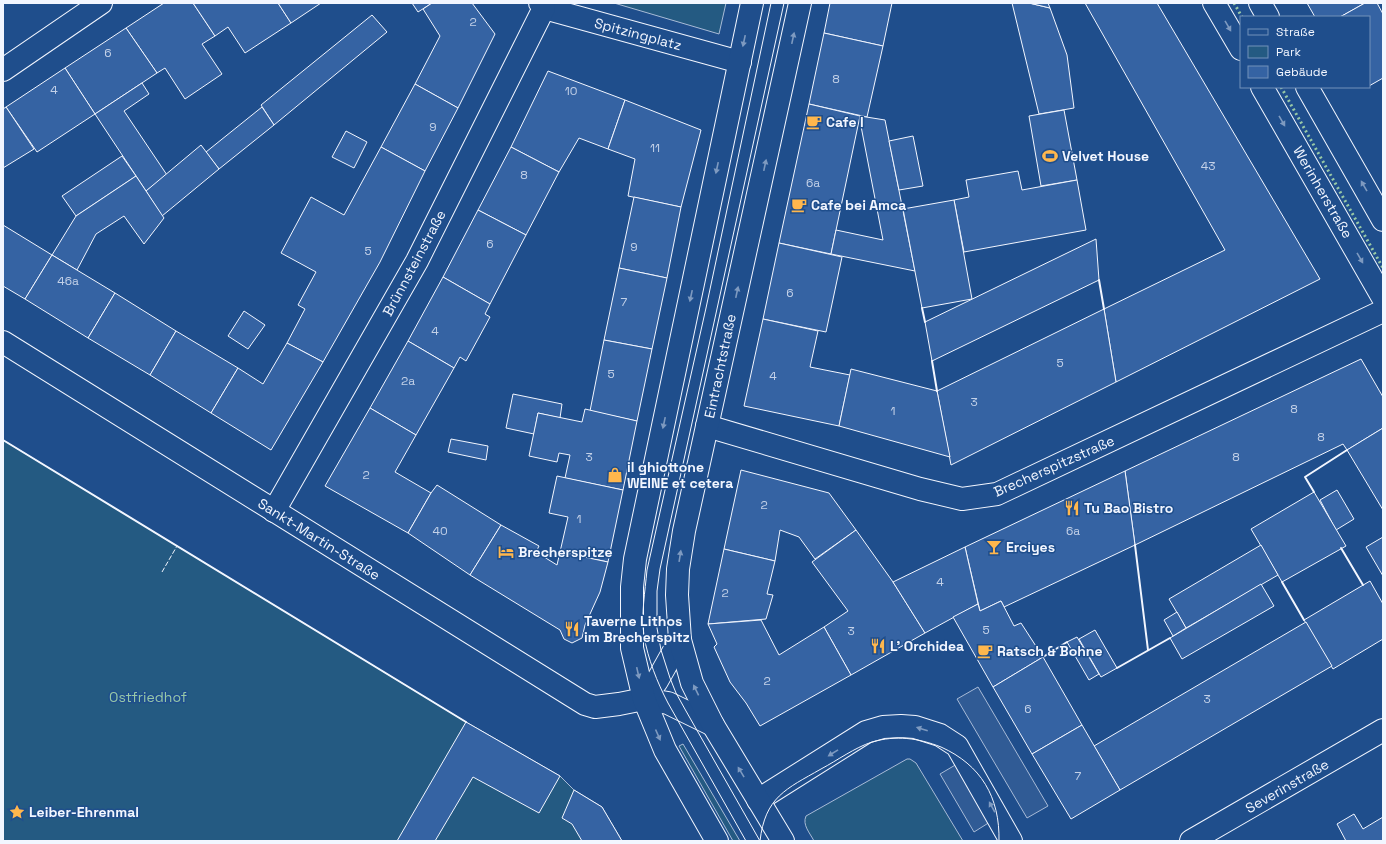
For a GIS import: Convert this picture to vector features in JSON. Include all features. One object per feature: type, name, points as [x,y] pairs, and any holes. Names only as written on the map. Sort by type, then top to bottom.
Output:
[{"type":"street","points":[[3,70],[101,3]]},
{"type":"street","points":[[717,841],[665,750],[644,699],[632,648],[632,587],[636,559],[752,3]]},
{"type":"street","name":"Eintrachtstraße","points":[[783,841],[714,726],[692,683],[680,640],[677,595],[678,569],[684,531],[800,3]]},
{"type":"street","points":[[1214,3],[1240,48]]},
{"type":"street","points":[[1260,3],[1267,16]]},
{"type":"street","name":"Spitzingplatz","points":[[542,6],[740,62]]},
{"type":"street","name":"Brünnsteinstraße","points":[[274,511],[417,261],[542,6]]},
{"type":"street","name":"Werinherstraße","points":[[1263,88],[1383,298]]},
{"type":"street","points":[[1308,88],[1383,220]]},
{"type":"street","name":"Brecherspitzstraße","points":[[707,426],[920,490],[962,499],[996,494],[1383,311]]},
{"type":"street","name":"Sankt-Martin-Straße","points":[[3,342],[585,704],[595,707],[644,699]]},
{"type":"street","points":[[644,699],[657,681],[680,640]]},
{"type":"street","points":[[644,699],[668,703],[714,726]]},
{"type":"street","points":[[758,800],[866,732],[883,727],[915,727],[940,735],[957,746],[1011,841]]},
{"type":"street","name":"Severinstraße","points":[[1191,841],[1383,730]]},
{"type":"green space","points":[[614,3],[726,3],[719,34]]},
{"type":"green space","name":"Ostfriedhof","points":[[3,440],[466,722],[560,776],[574,790],[602,807],[622,841],[3,841]]},
{"type":"green space","points":[[683,744],[740,841],[733,841],[679,746]]},
{"type":"green space","points":[[907,759],[910,759],[916,763],[963,841],[814,841],[805,823],[806,816]]},
{"type":"shaded area","points":[[978,687],[1048,806],[1027,818],[957,699]]},
{"type":"shaded area","points":[[957,764],[990,822],[974,832],[940,774]]},
{"type":"building","points":[[164,3],[193,3],[215,36],[202,44],[222,74],[185,99],[165,68],[157,73],[126,28]]},
{"type":"building","points":[[193,3],[278,3],[291,23],[245,53],[228,27],[215,36]]},
{"type":"building","points":[[278,3],[321,3],[291,23]]},
{"type":"building","points":[[412,3],[432,3],[418,12]]},
{"type":"building","points":[[432,3],[472,3],[495,34],[458,108],[415,84],[440,36],[423,9]]},
{"type":"building","points":[[830,3],[892,3],[883,46],[824,33]]},
{"type":"building","points":[[1012,3],[1029,3],[1050,8],[1067,55],[1074,108],[1039,114]]},
{"type":"building","points":[[1029,3],[1048,3],[1050,8]]},
{"type":"building","points":[[1085,3],[1157,3],[1320,279],[1116,382],[1104,309],[1225,250]]},
{"type":"building","points":[[1307,3],[1365,3],[1342,16],[1314,16]]},
{"type":"building","points":[[1365,3],[1377,3],[1383,14],[1383,78],[1370,85],[1370,16],[1342,16]]},
{"type":"building","points":[[372,15],[387,32],[274,125],[261,105]]},
{"type":"building","points":[[126,28],[157,73],[95,114],[65,68]]},
{"type":"building","points":[[824,33],[883,46],[867,117],[809,104]]},
{"type":"building","points":[[65,68],[95,114],[37,152],[6,107]]},
{"type":"building","points":[[548,71],[625,100],[608,149],[579,138],[559,172],[511,147]]},
{"type":"building","points":[[142,83],[149,94],[124,111],[167,175],[146,191],[95,114]]},
{"type":"building","points":[[415,84],[458,108],[425,171],[381,147]]},
{"type":"building","points":[[625,100],[701,130],[681,207],[628,196],[635,159],[608,149]]},
{"type":"building","points":[[809,104],[860,116],[831,254],[779,243]]},
{"type":"building","points":[[6,107],[34,149],[3,168],[3,109]]},
{"type":"building","points":[[262,107],[274,125],[219,169],[206,152]]},
{"type":"building","points":[[1064,110],[1077,180],[1041,186],[1029,116]]},
{"type":"building","points":[[860,116],[885,120],[915,271],[831,254],[836,230],[883,240]]},
{"type":"building","points":[[346,131],[367,142],[354,168],[332,157]]},
{"type":"building","points":[[913,136],[923,186],[899,190],[889,141]]},
{"type":"building","points":[[201,145],[219,169],[162,216],[146,191]]},
{"type":"building","points":[[381,147],[425,171],[380,262],[323,362],[287,343],[305,309],[298,305],[316,272],[281,253],[311,197],[344,215]]},
{"type":"building","points":[[511,147],[559,172],[526,235],[478,210]]},
{"type":"building","points":[[122,156],[136,176],[76,216],[62,196]]},
{"type":"building","points":[[1018,171],[1022,190],[1077,180],[1086,230],[964,252],[954,200],[969,197],[966,180]]},
{"type":"building","points":[[136,176],[164,218],[144,244],[124,216],[96,234],[77,270],[52,255],[76,216]]},
{"type":"building","points":[[634,197],[681,207],[667,278],[619,268]]},
{"type":"building","points":[[954,200],[972,299],[922,308],[903,209]]},
{"type":"building","points":[[478,210],[526,235],[490,304],[443,277]]},
{"type":"building","points":[[3,225],[52,255],[25,299],[3,286]]},
{"type":"building","points":[[1096,239],[1099,280],[932,361],[925,322]]},
{"type":"building","points":[[779,243],[842,257],[826,332],[763,319]]},
{"type":"building","points":[[52,255],[115,293],[88,338],[25,299]]},
{"type":"building","points":[[619,268],[667,278],[652,349],[604,340]]},
{"type":"building","points":[[443,277],[490,304],[485,314],[490,317],[466,361],[460,357],[454,368],[408,341]]},
{"type":"building","points":[[115,293],[176,331],[150,375],[88,338]]},
{"type":"building","points":[[1104,309],[1116,382],[951,465],[937,391]]},
{"type":"building","points":[[244,311],[265,325],[248,349],[228,336]]},
{"type":"building","points":[[763,319],[818,331],[810,367],[850,375],[839,426],[744,406]]},
{"type":"building","points":[[176,331],[238,368],[211,413],[150,375]]},
{"type":"building","points":[[604,340],[652,349],[637,421],[590,411]]},
{"type":"building","points":[[408,341],[454,368],[416,435],[370,408]]},
{"type":"building","points":[[287,343],[323,362],[271,450],[211,413],[238,368],[263,384]]},
{"type":"building","points":[[1361,359],[1383,397],[1383,428],[1347,450],[1343,444],[1135,545],[1125,471]]},
{"type":"building","points":[[851,369],[937,391],[950,457],[839,426]]},
{"type":"building","points":[[513,394],[562,404],[560,418],[538,413],[534,434],[506,428]]},
{"type":"building","points":[[370,408],[416,435],[395,472],[431,493],[408,533],[325,486]]},
{"type":"building","points":[[585,409],[637,421],[623,490],[565,478],[570,455],[559,453],[557,462],[529,456],[538,413],[582,422]]},
{"type":"building","points":[[1383,428],[1383,510],[1347,450]]},
{"type":"building","points":[[451,439],[488,446],[486,460],[448,452]]},
{"type":"building","points":[[741,470],[829,493],[856,530],[815,559],[799,537],[780,530],[775,561],[724,549]]},
{"type":"building","points":[[1125,471],[1135,545],[1004,607],[1001,601],[980,611],[965,547]]},
{"type":"building","points":[[557,476],[623,490],[608,562],[560,552],[568,517],[549,513]]},
{"type":"building","points":[[437,485],[501,525],[470,575],[408,533]]},
{"type":"building","points":[[1337,490],[1354,519],[1336,530],[1320,500]]},
{"type":"building","points":[[1314,492],[1346,546],[1282,582],[1251,529]]},
{"type":"building","points":[[501,525],[539,546],[536,552],[557,565],[560,552],[608,562],[600,592],[585,625],[582,638],[572,643],[564,639],[560,630],[470,575]]},
{"type":"building","points":[[856,530],[893,582],[925,633],[851,675],[824,627],[848,611],[812,562]]},
{"type":"building","points":[[1383,537],[1383,576],[1366,547]]},
{"type":"building","points":[[1261,545],[1278,575],[1186,628],[1169,599]]},
{"type":"building","points":[[965,547],[978,604],[925,633],[893,582]]},
{"type":"building","points":[[724,549],[775,561],[767,594],[773,595],[766,619],[708,624]]},
{"type":"building","points":[[1370,581],[1383,604],[1383,639],[1333,669],[1304,620]]},
{"type":"building","points":[[1261,584],[1274,606],[1182,659],[1170,638]]},
{"type":"building","points":[[1001,601],[1014,626],[1021,623],[1043,657],[993,687],[953,617],[978,604],[980,611]]},
{"type":"building","points":[[1177,612],[1186,628],[1173,636],[1164,620]]},
{"type":"building","points":[[761,620],[779,655],[824,627],[851,675],[760,726],[746,703],[730,682],[714,647],[717,644],[708,624]]},
{"type":"building","points":[[1306,622],[1332,666],[1120,790],[1094,746]]},
{"type":"building","points":[[1095,630],[1117,668],[1101,677],[1079,639]]},
{"type":"building","points":[[1077,637],[1099,674],[1089,680],[1067,642]]},
{"type":"building","points":[[1043,657],[1082,725],[1032,754],[993,687]]},
{"type":"building","points":[[466,722],[560,776],[539,813],[473,777],[435,841],[397,841]]},
{"type":"building","points":[[1082,725],[1120,790],[1071,819],[1032,754]]},
{"type":"building","points":[[574,790],[602,807],[622,841],[582,841],[572,824],[562,818]]},
{"type":"building","points":[[1354,814],[1363,829],[1383,817],[1383,841],[1346,841],[1337,824]]},
{"type":"tram line","points":[[746,841],[660,687],[650,662],[646,645],[643,628],[643,611],[647,570],[706,308],[771,3]]},
{"type":"tram line","points":[[760,841],[676,693],[661,650],[657,628],[657,591],[660,569],[784,3]]},
{"type":"tram line","points":[[760,841],[763,826],[772,804],[779,796],[797,782],[859,747],[872,742],[898,738],[924,741],[941,747],[955,754],[977,773],[992,797],[996,810],[999,841]]},
{"type":"hedge","points":[[1234,3],[1241,16]]},
{"type":"hedge","points":[[1282,88],[1383,268]]},
{"type":"fence","points":[[162,572],[177,546]]},
{"type":"wall","points":[[1099,280],[1104,309]]},
{"type":"wall","points":[[922,308],[925,322]]},
{"type":"wall","points":[[932,361],[937,391]]},
{"type":"wall","points":[[3,440],[466,722]]},
{"type":"wall","points":[[1314,492],[1305,477],[1347,450]]},
{"type":"wall","points":[[1135,545],[1148,650]]},
{"type":"wall","points":[[1341,548],[1363,585]]},
{"type":"wall","points":[[1282,582],[1304,620]]},
{"type":"wall","points":[[1117,668],[1170,638]]},
{"type":"wall","points":[[1043,657],[1067,642]]},
{"type":"place","name":"Cafe I","points":[[814,122]]},
{"type":"place","name":"Velvet House","points":[[1050,156]]},
{"type":"place","name":"Cafe bei Amca","points":[[799,205]]},
{"type":"place","name":"il ghiottone WEINE et cetera","points":[[615,475]]},
{"type":"place","name":"Tu Bao Bistro","points":[[1072,508]]},
{"type":"place","name":"Erciyes","points":[[994,547]]},
{"type":"place","name":"Brecherspitze","points":[[506,552]]},
{"type":"place","name":"Taverne Lithos im Brecherspitz","points":[[572,629]]},
{"type":"place","name":"L' Orchidea","points":[[878,646]]},
{"type":"place","name":"Ratsch & Bohne","points":[[985,651]]},
{"type":"place","name":"Leiber-Ehrenmal","points":[[17,812]]}]
